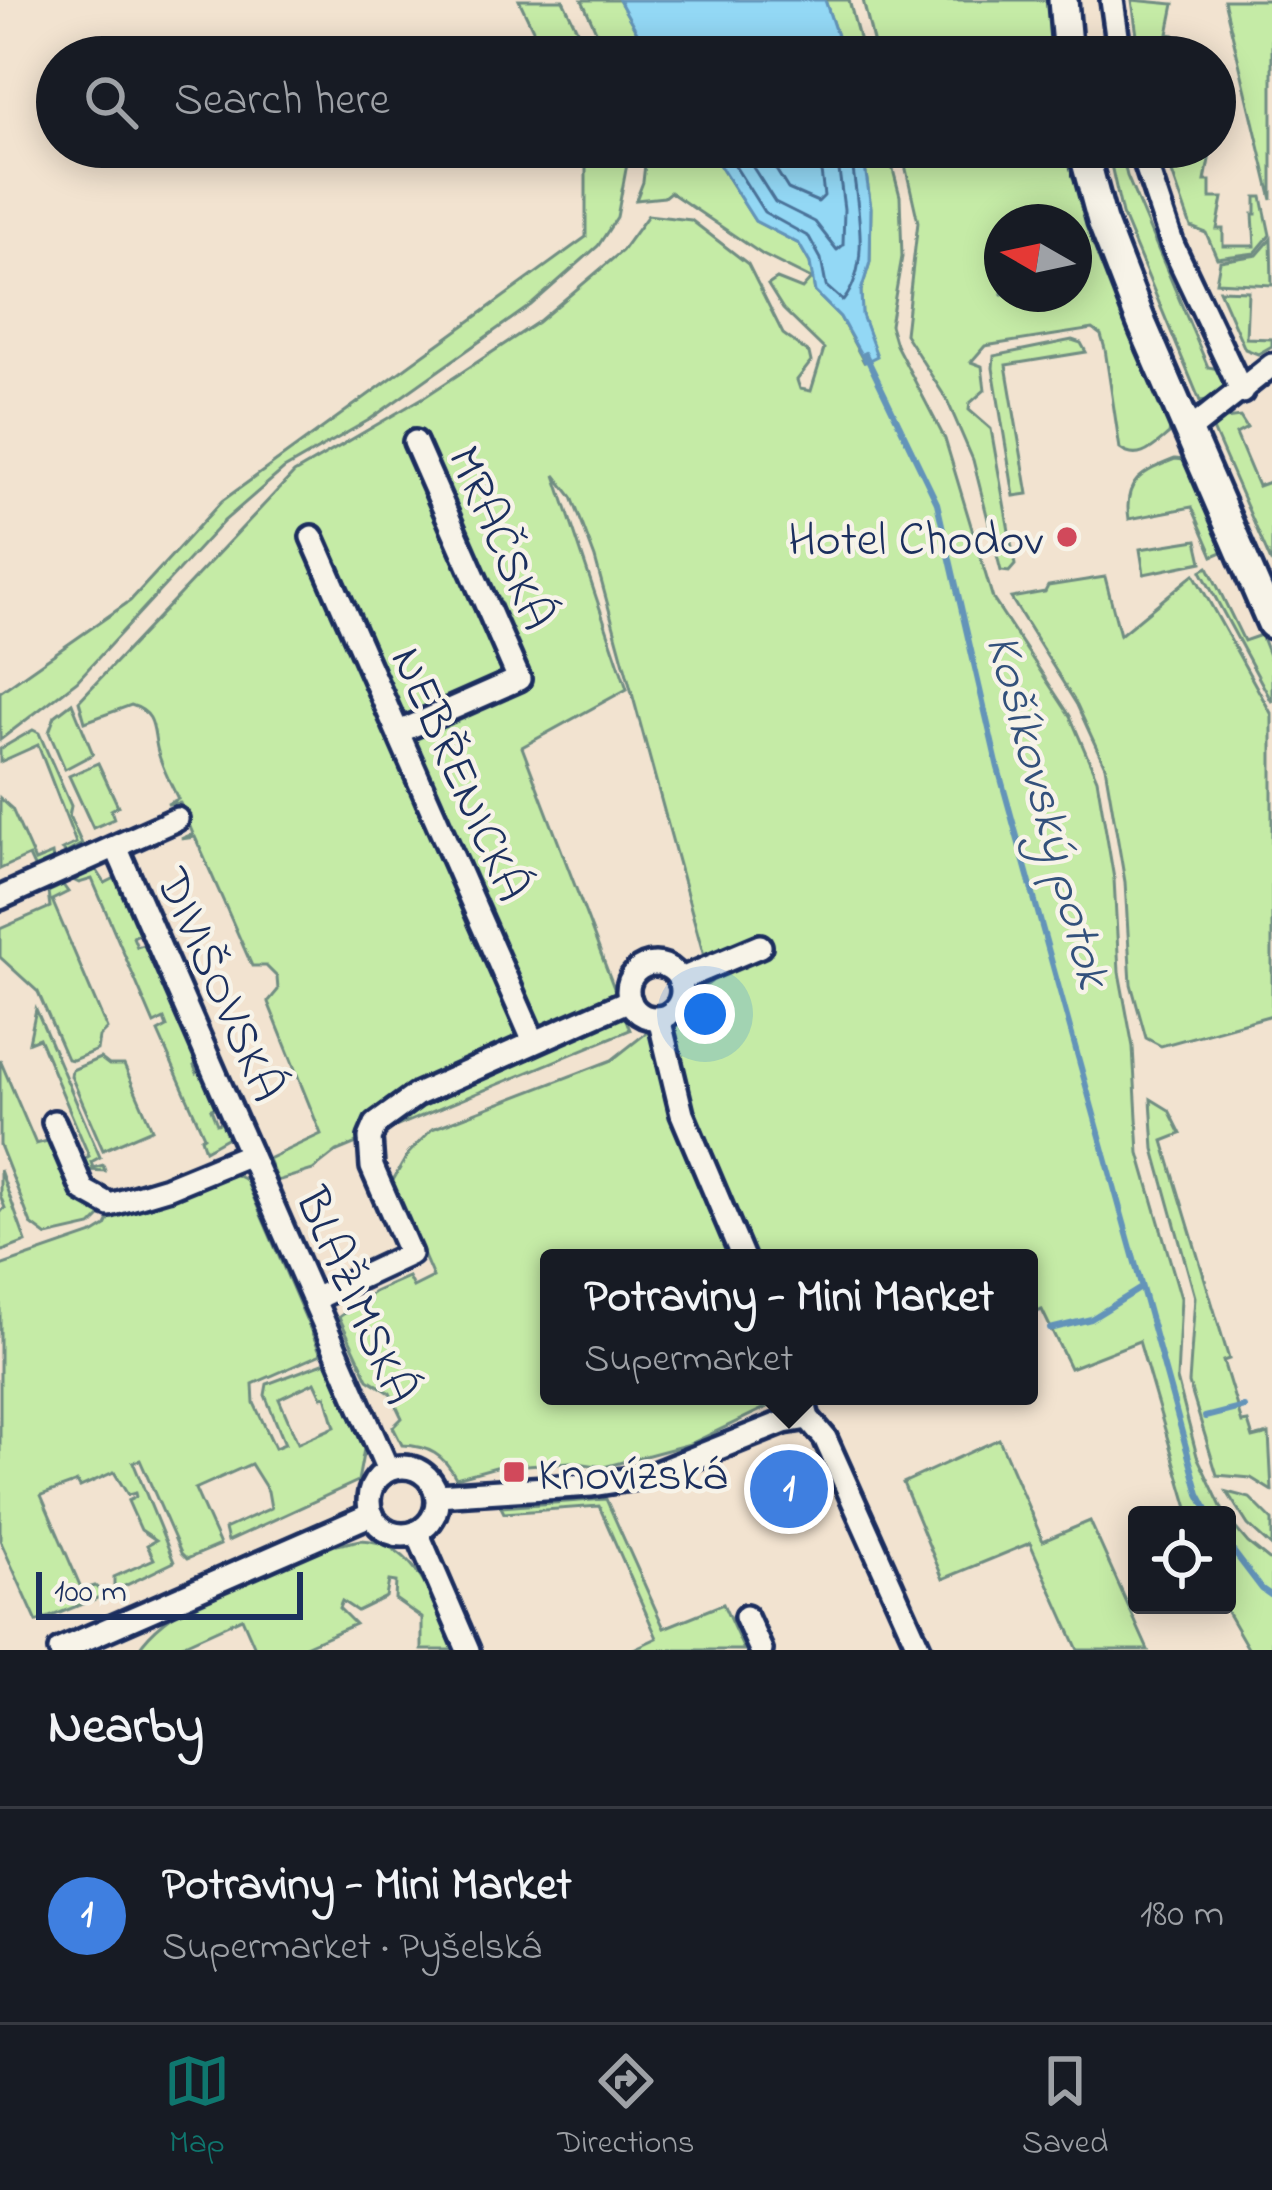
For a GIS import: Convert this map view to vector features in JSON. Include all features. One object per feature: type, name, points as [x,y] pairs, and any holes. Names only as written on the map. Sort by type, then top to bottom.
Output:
[{"type":"main road","points":[[1063,0],[1066,36]]},
{"type":"main road","points":[[1088,168],[1102,221],[1142,324],[1272,624]]},
{"type":"street","points":[[1112,0],[1117,36]]},
{"type":"street","points":[[1147,168],[1174,246],[1242,392]]},
{"type":"street","points":[[1190,430],[1272,364]]},
{"type":"street","name":"MRAČSKÁ","points":[[399,732],[519,679],[415,442]]},
{"type":"street","name":"NEBŘENICKÁ","points":[[312,537],[534,1042]]},
{"type":"street","name":"DIVIŠOVSKÁ","points":[[0,898],[177,819]]},
{"type":"street","name":"DIVIŠOVSKÁ","points":[[116,847],[250,1154]]},
{"type":"street","points":[[679,980],[760,946]]},
{"type":"street","points":[[663,966],[679,980],[682,994],[677,1007],[659,1018],[638,1012],[629,1000],[629,985],[642,968],[663,966]]},
{"type":"street","points":[[314,1299],[410,1254],[372,1167],[370,1138],[376,1124],[416,1094],[629,1000]]},
{"type":"street","points":[[659,1018],[682,1114],[739,1249]]},
{"type":"street","points":[[54,1121],[82,1190],[110,1205],[250,1154]]},
{"type":"street","name":"BLAŽIMSKÁ","points":[[250,1154],[388,1469]]},
{"type":"street","points":[[437,1495],[592,1485],[649,1476],[784,1422],[805,1407],[826,1438],[920,1650]]},
{"type":"street","points":[[388,1469],[419,1470],[431,1480],[437,1495],[435,1514],[417,1532],[394,1533],[372,1514],[370,1494],[388,1469]]},
{"type":"street","points":[[60,1650],[372,1514]]},
{"type":"street","points":[[417,1532],[468,1650]]},
{"type":"street","points":[[746,1617],[761,1650]]},
{"type":"street","points":[[119,1650],[122,1625]]},
{"type":"green space","points":[[519,0],[563,0],[580,36],[536,36]]},
{"type":"green space","points":[[582,0],[619,0],[639,36],[598,36]]},
{"type":"green space","points":[[825,0],[849,0],[858,36],[837,36]]},
{"type":"green space","points":[[863,0],[1052,0],[1055,36],[872,36]]},
{"type":"green space","points":[[1132,0],[1174,4],[1168,34],[1174,36],[1137,36]]},
{"type":"green space","points":[[1224,0],[1272,0],[1272,200],[1236,36]]},
{"type":"green space","points":[[586,168],[626,168],[617,217],[598,246],[531,305],[369,420],[284,469],[224,521],[77,681],[0,740],[0,692],[130,601],[222,501],[586,237]]},
{"type":"green space","points":[[645,168],[721,168],[755,221],[799,244],[810,263],[815,292],[840,317],[864,362],[876,356],[862,315],[861,291],[870,262],[871,208],[865,168],[893,168],[900,196],[902,257],[890,325],[896,345],[945,439],[993,599],[1070,716],[1097,779],[1114,879],[1119,972],[1133,1047],[1139,1153],[1181,1298],[1177,1379],[1197,1456],[1221,1506],[1187,1506],[1139,1341],[1070,1368],[1042,1310],[1038,1312],[1038,1249],[540,1249],[540,1405],[771,1405],[690,1444],[604,1467],[571,1462],[496,1467],[456,1478],[435,1453],[402,1445],[393,1427],[402,1418],[390,1393],[368,1379],[339,1317],[374,1292],[408,1277],[413,1287],[433,1277],[392,1182],[408,1154],[432,1129],[612,1060],[711,982],[595,558],[572,497],[555,475],[627,689],[522,747],[630,1030],[337,1151],[313,1170],[277,1181],[268,1159],[321,1134],[268,1002],[278,990],[277,977],[266,966],[252,966],[195,837],[181,839],[193,834],[180,803],[167,804],[178,799],[160,758],[150,718],[131,705],[85,722],[79,701],[294,473],[426,396],[538,322],[622,251],[648,215],[691,220],[748,264],[783,334],[809,353],[811,362],[797,380],[800,389],[811,391],[824,349],[783,309],[768,285],[777,279],[802,289],[811,279],[763,255],[670,192],[636,200]]},
{"type":"green space","points":[[906,168],[1078,168],[1091,204],[984,204],[984,312],[1092,312],[1092,207],[1171,423],[1169,434],[1146,452],[1120,449],[1105,349],[1101,335],[1093,329],[985,346],[971,362],[982,366],[985,390],[969,410],[991,429],[1015,565],[1009,572],[1001,571],[973,460],[947,400],[905,334],[918,222]]},
{"type":"green space","points":[[1112,168],[1125,168],[1208,367],[1224,370],[1226,392],[1215,399],[1200,401],[1122,214]]},
{"type":"green space","points":[[1170,168],[1207,168],[1210,198],[1223,198],[1217,229],[1223,229],[1223,246],[1255,246],[1256,197],[1262,197],[1270,235],[1255,253],[1217,258],[1206,233],[1191,227]]},
{"type":"green space","points":[[1271,239],[1272,285],[1216,282],[1220,261],[1257,255]]},
{"type":"green space","points":[[1219,290],[1248,291],[1246,338],[1272,339],[1272,346],[1258,354],[1245,349]]},
{"type":"green space","points":[[1072,340],[1086,352],[1006,365],[1028,494],[1014,496],[994,356]]},
{"type":"green space","points":[[1240,417],[1247,428],[1236,434],[1258,486],[1272,481],[1272,564],[1213,429],[1225,419]]},
{"type":"green space","points":[[1175,459],[1193,468],[1227,550],[1213,556],[1192,507],[1129,519],[1129,495],[1137,480]]},
{"type":"green space","points":[[1197,540],[1202,562],[1144,574],[1140,549]]},
{"type":"green space","points":[[1208,567],[1244,641],[1261,635],[1272,663],[1272,702],[1201,571]]},
{"type":"green space","points":[[1194,574],[1272,715],[1272,1015],[1161,1046],[1146,1038],[1131,984],[1125,882],[1105,766],[1077,705],[1011,598],[1045,592],[1048,586],[1105,577],[1120,635]]},
{"type":"green space","points":[[72,703],[93,754],[65,769],[49,732],[55,716]]},
{"type":"green space","points":[[33,730],[39,733],[71,806],[69,816],[82,844],[66,853],[62,850],[76,843],[38,745],[0,762],[0,749]]},
{"type":"green space","points":[[98,763],[118,806],[111,810],[114,819],[93,828],[69,776]]},
{"type":"green space","points":[[0,798],[12,809],[35,861],[52,854],[53,861],[35,869],[29,856],[0,869]]},
{"type":"green space","points":[[96,869],[105,883],[119,876],[141,933],[133,937],[137,947],[146,944],[200,1061],[194,1066],[197,1073],[203,1070],[219,1106],[211,1109],[217,1124],[226,1121],[228,1137],[205,1150],[204,1136],[158,1032],[167,1027],[164,1019],[154,1024],[92,879],[73,880]]},
{"type":"green space","points":[[63,885],[68,892],[52,900],[107,1029],[99,1037],[97,1050],[73,1060],[67,1059],[38,992],[0,957],[0,929],[50,907],[48,892]]},
{"type":"green space","points":[[36,1009],[100,1157],[91,1162],[93,1168],[103,1165],[105,1171],[86,1170],[78,1162],[89,1156],[39,1038],[29,1042]]},
{"type":"green space","points":[[100,1058],[109,1065],[124,1065],[152,1129],[103,1150],[71,1076],[72,1070]]},
{"type":"green space","points":[[0,1060],[36,1144],[51,1140],[82,1203],[104,1213],[91,1226],[47,1236],[31,1224],[0,1145]]},
{"type":"green space","points":[[1151,1099],[1169,1110],[1181,1134],[1163,1141],[1229,1359],[1223,1361],[1242,1423],[1248,1422],[1253,1438],[1269,1434],[1272,1491],[1251,1478],[1217,1475],[1189,1383],[1195,1297],[1154,1149]]},
{"type":"green space","points":[[0,1170],[26,1242],[0,1252],[0,1211],[5,1208]]},
{"type":"green space","points":[[230,1172],[246,1180],[321,1354],[253,1384],[254,1403],[275,1448],[285,1444],[265,1395],[267,1384],[326,1362],[364,1449],[358,1481],[228,1541],[225,1529],[271,1508],[268,1491],[251,1464],[195,1489],[220,1545],[187,1559],[140,1460],[133,1462],[174,1562],[114,1591],[114,1577],[154,1559],[147,1545],[156,1540],[141,1530],[128,1501],[135,1493],[128,1495],[114,1472],[80,1487],[77,1482],[41,1495],[82,1590],[95,1586],[105,1595],[37,1622],[0,1540],[0,1266],[93,1234],[106,1226],[113,1212],[151,1204]],"holes":[[[315,1382],[322,1397],[326,1396],[335,1427],[298,1443],[279,1399]]]},
{"type":"green space","points":[[999,1439],[1043,1541],[1090,1521],[1148,1650],[1078,1650],[1030,1543],[943,1579],[903,1483]]},
{"type":"green space","points":[[1227,1492],[1250,1498],[1272,1520],[1272,1547],[1248,1525]]},
{"type":"green space","points":[[606,1499],[664,1628],[723,1604],[744,1650],[631,1650],[657,1638],[599,1506],[504,1513],[501,1507]]},
{"type":"green space","points":[[1236,1529],[1272,1562],[1272,1650],[1249,1650],[1228,1614],[1236,1614]]},
{"type":"green space","points":[[361,1540],[381,1543],[411,1564],[431,1596],[453,1650],[422,1650],[422,1618],[395,1599],[396,1582],[389,1581],[386,1597],[357,1611],[342,1601],[339,1608],[355,1624],[296,1650],[256,1650],[242,1618],[171,1650],[138,1650],[154,1631],[200,1598],[335,1541],[337,1545]]},
{"type":"water","points":[[619,0],[825,0],[837,36],[639,36]]},
{"type":"water","points":[[721,168],[865,168],[871,207],[870,262],[861,291],[862,315],[877,356],[865,362],[840,317],[815,292],[810,263],[799,244],[755,221]]},
{"type":"waterway","name":"Košíkovský potok","points":[[865,354],[937,503],[998,768],[1205,1506]]},
{"type":"waterway","points":[[1050,1329],[1091,1319],[1141,1288]]},
{"type":"waterway","points":[[1205,1417],[1244,1407]]},
{"type":"waterway","name":"Košíkovský potok","points":[[1236,1555],[1272,1596]]},
{"type":"place","name":"Hotel Chodov","points":[[1067,537]]},
{"type":"place","name":"Knovízská","points":[[514,1472]]},
{"type":"place","name":"Potraviny - Mini Market","points":[[789,1489]]}]
